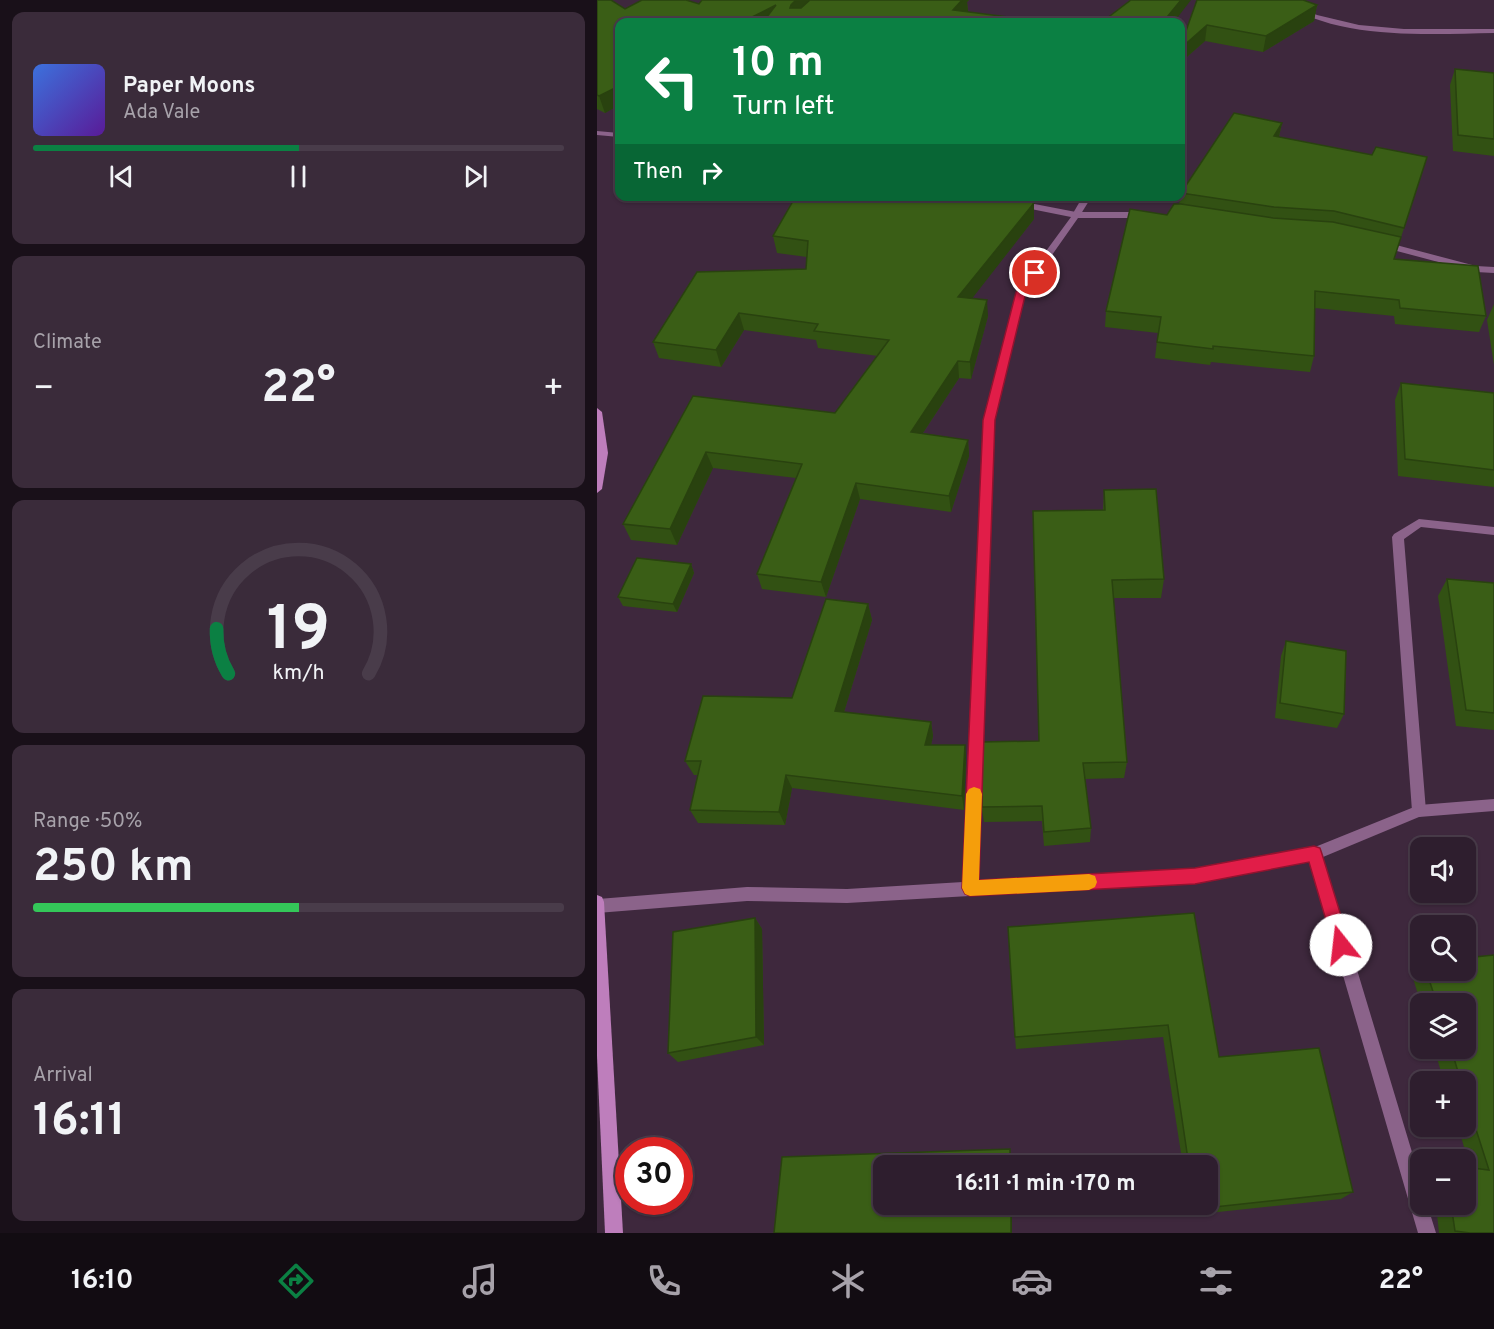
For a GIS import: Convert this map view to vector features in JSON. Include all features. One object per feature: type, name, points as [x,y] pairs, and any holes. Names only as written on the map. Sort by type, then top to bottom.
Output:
[{"type":"street","points":[[1282,0],[1314,16],[1366,29],[1427,32],[1494,31]]},
{"type":"street","points":[[597,133],[615,135]]},
{"type":"street","points":[[970,888],[989,420],[1021,292],[1085,201]]},
{"type":"street","points":[[1011,203],[1076,216],[1157,215]]},
{"type":"street","points":[[1372,242],[1476,269],[1494,270]]},
{"type":"street","points":[[597,412],[603,453],[597,489]]},
{"type":"street","points":[[1419,811],[1398,537],[1419,522],[1494,531]]},
{"type":"street","points":[[614,1233],[597,904],[747,894],[847,896],[1195,876],[1314,854],[1419,811],[1494,805]]},
{"type":"street","points":[[1314,854],[1427,1233]]},
{"type":"building","points":[[597,0],[611,0],[625,9],[642,0],[686,0],[699,4],[702,0],[796,0],[790,8],[801,8],[810,0],[962,0],[953,10],[1016,18],[766,18],[776,5],[750,18],[615,18],[615,88],[597,95]]},
{"type":"building","points":[[1131,0],[1181,0],[1166,18],[1107,18]]},
{"type":"building","points":[[1197,0],[1303,0],[1317,5],[1266,36],[1207,25],[1185,44],[1185,34]]},
{"type":"building","points":[[1455,69],[1494,73],[1494,139],[1458,135]]},
{"type":"building","points":[[1234,113],[1282,123],[1274,136],[1372,155],[1376,147],[1427,157],[1404,228],[1334,211],[1274,207],[1185,194],[1185,187]]},
{"type":"building","points":[[793,201],[1029,201],[1034,203],[958,297],[987,300],[970,362],[958,361],[911,432],[968,440],[949,496],[856,483],[821,582],[757,574],[802,464],[706,452],[670,529],[623,524],[693,396],[835,413],[889,340],[814,331],[818,324],[739,313],[716,350],[653,342],[697,272],[806,269],[808,241],[773,236]]},
{"type":"building","points":[[1174,204],[1273,218],[1333,222],[1401,237],[1394,259],[1478,266],[1486,316],[1400,308],[1399,300],[1315,291],[1314,356],[1213,346],[1213,349],[1157,342],[1161,317],[1106,311],[1130,209],[1167,215]]},
{"type":"building","points":[[1401,383],[1494,393],[1494,470],[1405,459]]},
{"type":"building","points":[[1156,489],[1164,579],[1112,580],[1127,762],[1083,763],[1091,828],[1044,832],[1042,806],[982,807],[982,797],[980,797],[982,742],[1039,741],[1033,511],[1105,510],[1104,490]]},
{"type":"building","points":[[637,558],[691,564],[673,604],[618,597]]},
{"type":"building","points":[[1447,579],[1494,583],[1494,713],[1466,710]]},
{"type":"building","points":[[826,599],[868,604],[835,711],[931,722],[925,745],[965,745],[962,796],[786,775],[779,812],[690,810],[701,761],[685,761],[703,696],[792,698]]},
{"type":"building","points":[[1286,641],[1346,651],[1344,714],[1280,703]]},
{"type":"building","points":[[1194,913],[1219,1057],[1319,1048],[1353,1192],[1218,1207],[1218,1155],[1187,1155],[1168,1025],[1015,1037],[1008,927]]},
{"type":"building","points":[[755,918],[756,1037],[668,1053],[673,932]]},
{"type":"building","points":[[1494,955],[1494,1233],[1455,1231],[1453,1215],[1476,1215],[1476,1168],[1489,1170],[1476,1129],[1476,1071],[1458,1071],[1454,1059],[1476,1059],[1476,993],[1433,993],[1430,981],[1476,981],[1476,957]]},
{"type":"building","points":[[1010,1149],[1010,1155],[873,1155],[873,1215],[1011,1215],[1011,1233],[774,1233],[782,1157]]},
{"type":"slow traffic","points":[[974,794],[970,888],[1089,882]]},
{"type":"route","points":[[1035,273],[1021,292],[989,420],[970,888],[1195,876],[1314,854],[1341,945]]}]
